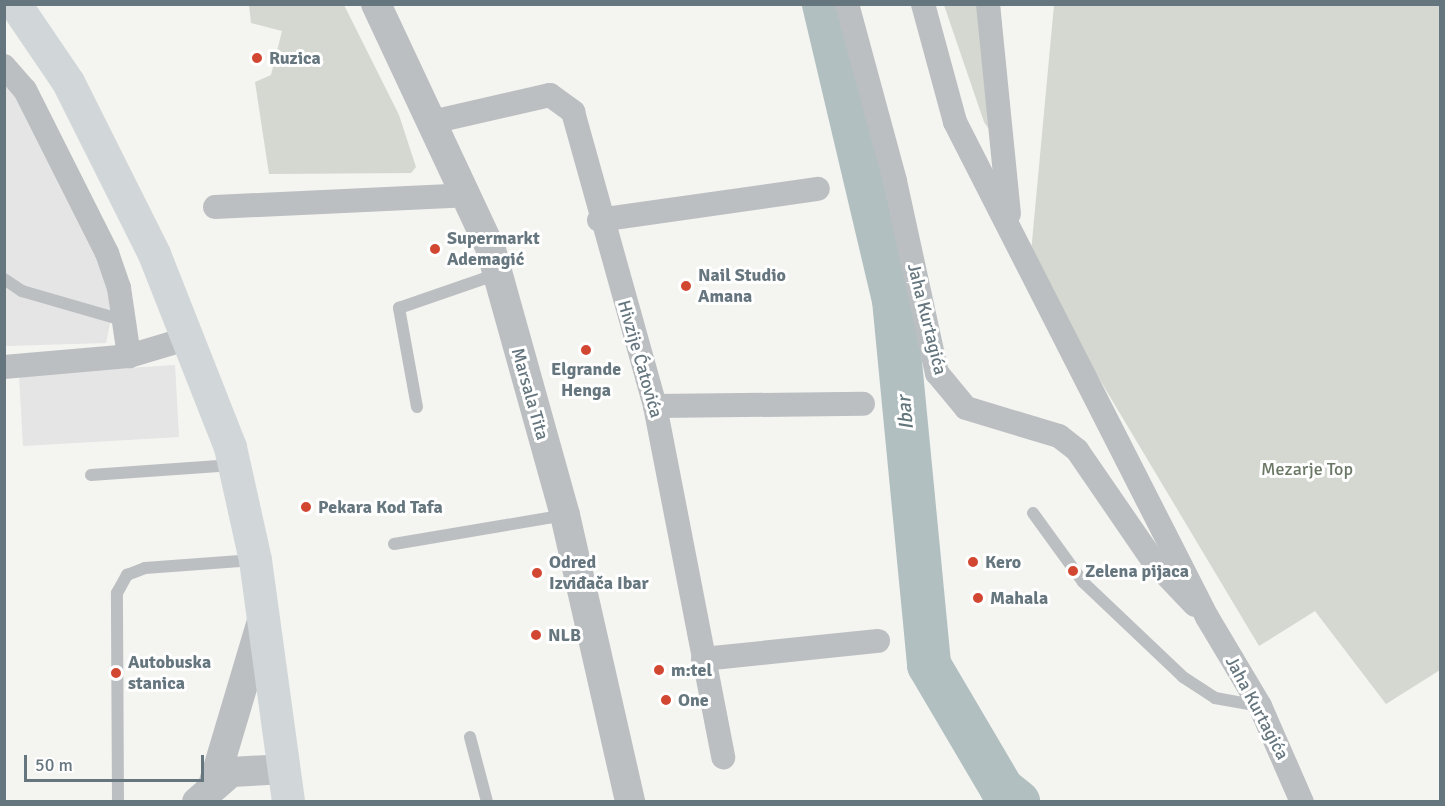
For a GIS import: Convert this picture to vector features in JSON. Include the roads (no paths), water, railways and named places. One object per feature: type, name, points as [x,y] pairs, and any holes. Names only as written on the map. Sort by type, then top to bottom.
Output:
[{"type":"main road","points":[[15,4],[68,82],[154,254],[189,338],[234,464],[255,560],[264,615],[288,801]]},
{"type":"main road","points":[[285,769],[304,801]]},
{"type":"street","name":"Marsala Tita","points":[[376,4],[466,195],[497,274],[565,515],[630,801]]},
{"type":"street","name":"Jaha Kurtagića","points":[[847,4],[895,181],[937,373],[966,408],[1059,436],[1077,450],[1154,562],[1207,617]]},
{"type":"street","name":"Jaha Kurtagića","points":[[923,4],[955,122],[1207,617],[1260,706],[1302,801]]},
{"type":"street","points":[[988,4],[1011,232]]},
{"type":"street","points":[[4,66],[25,90],[106,253],[126,321],[129,356]]},
{"type":"street","name":"Hivzije Ćatovića","points":[[432,122],[557,96],[573,112],[599,220],[655,406],[723,757]]},
{"type":"street","points":[[599,220],[818,189]]},
{"type":"street","points":[[215,207],[466,195]]},
{"type":"street","points":[[4,367],[129,356],[189,338]]},
{"type":"street","points":[[655,406],[863,404]]},
{"type":"street","points":[[205,792],[264,615]]},
{"type":"street","points":[[703,659],[878,641]]},
{"type":"street","points":[[205,792],[244,769],[285,769]]},
{"type":"lane","points":[[417,407],[399,308],[497,274]]},
{"type":"lane","points":[[4,279],[22,291],[126,321]]},
{"type":"lane","points":[[91,475],[234,464]]},
{"type":"lane","points":[[1033,513],[1089,589],[1183,677],[1215,698],[1260,706]]},
{"type":"lane","points":[[394,544],[565,515]]},
{"type":"lane","points":[[118,801],[117,593],[128,575],[145,568],[255,560]]},
{"type":"lane","points":[[470,737],[487,801]]},
{"type":"waterway","name":"Ibar","points":[[824,4],[894,300],[929,665],[1002,789],[1018,802]]},
{"type":"place","name":"Ruzica","points":[[257,58]]},
{"type":"place","name":"Supermarkt Ademagić","points":[[435,249]]},
{"type":"place","name":"Nail Studio Amana","points":[[686,286]]},
{"type":"place","name":"Elgrande Henga","points":[[586,350]]},
{"type":"place","name":"Pekara Kod Tafa","points":[[306,507]]},
{"type":"place","name":"Kero","points":[[973,562]]},
{"type":"place","name":"Zelena pijaca","points":[[1073,571]]},
{"type":"place","name":"Odred Izviđača Ibar","points":[[537,573]]},
{"type":"place","name":"Mahala","points":[[978,598]]},
{"type":"place","name":"NLB","points":[[536,635]]},
{"type":"place","name":"m:tel","points":[[659,670]]},
{"type":"place","name":"Autobuska stanica","points":[[116,673]]},
{"type":"place","name":"One","points":[[666,700]]},
{"type":"park label","name":"Mezarje Top","points":[[1307,469]]}]
